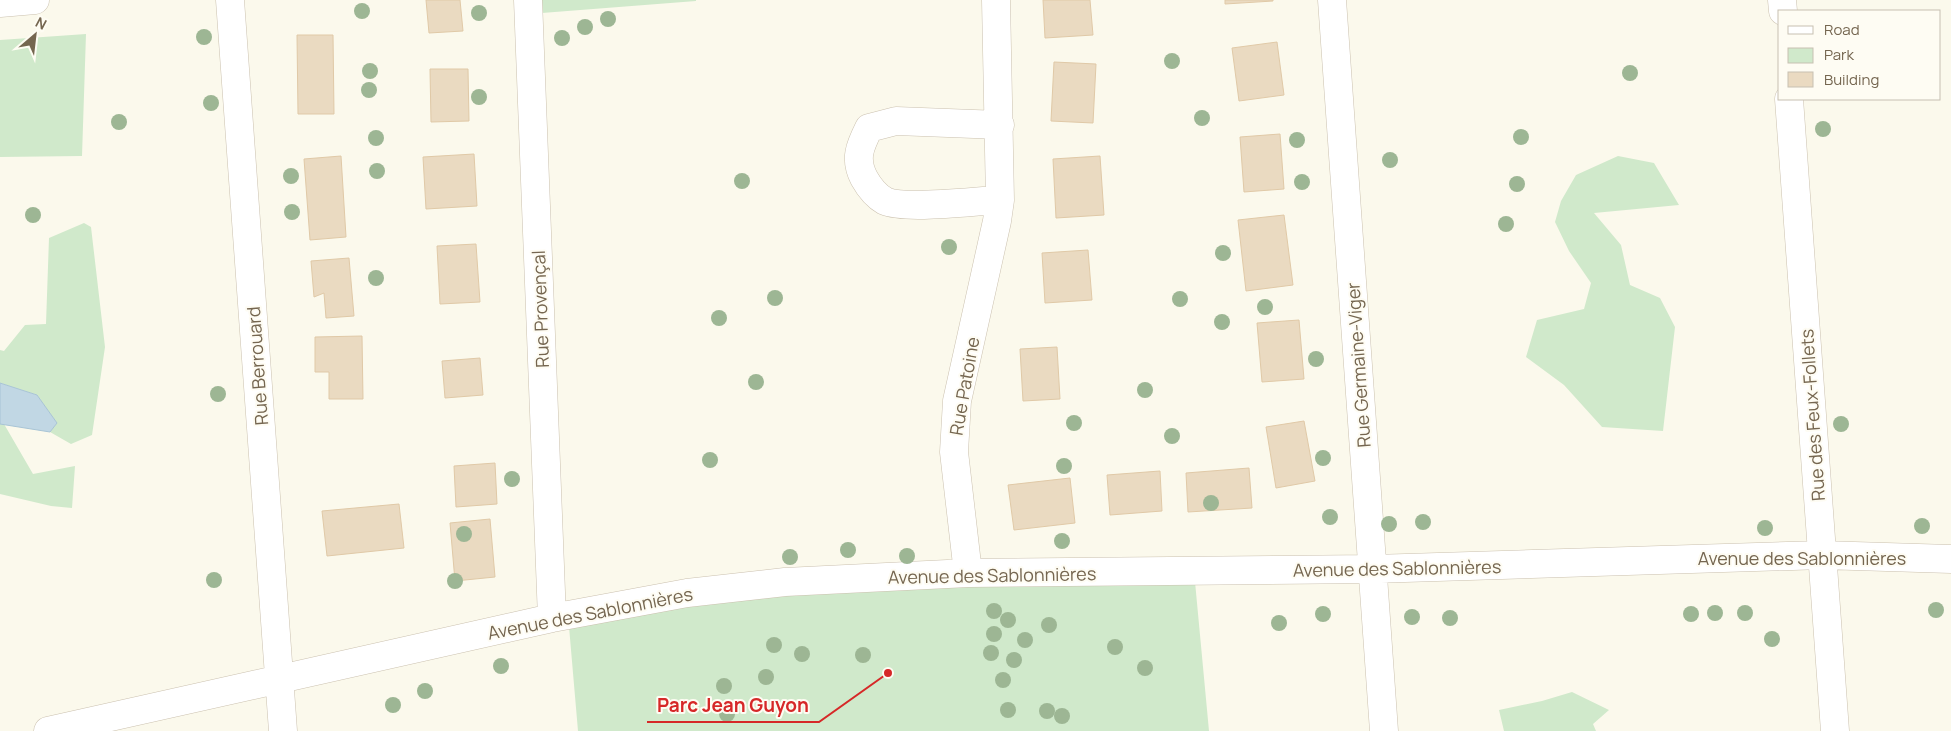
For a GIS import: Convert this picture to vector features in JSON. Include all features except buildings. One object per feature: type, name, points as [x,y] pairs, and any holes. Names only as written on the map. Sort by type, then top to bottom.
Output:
[{"type":"street","points":[[0,3],[35,0]]},
{"type":"street","name":"Rue Berrouard","points":[[230,0],[283,731]]},
{"type":"street","name":"Rue Provençal","points":[[528,0],[552,618]]},
{"type":"street","name":"Rue Patoine","points":[[968,573],[954,452],[957,401],[1000,200],[996,0]]},
{"type":"street","name":"Rue Germaine-Viger","points":[[1332,0],[1384,731]]},
{"type":"street","name":"Rue des Feux-Follets","points":[[1789,100],[1835,731]]},
{"type":"street","points":[[1000,125],[896,121],[869,128],[859,148],[860,170],[869,188],[884,200],[905,205],[1000,200]]},
{"type":"street","name":"Avenue des Sablonnières","points":[[48,731],[552,618],[687,593],[785,582],[968,573],[1373,569],[1822,555],[1951,559]]},
{"type":"green space","points":[[528,0],[696,0],[696,1],[529,14]]},
{"type":"green space","points":[[86,34],[82,156],[0,157],[0,40]]},
{"type":"green space","points":[[1618,156],[1654,163],[1679,205],[1594,213],[1621,245],[1630,285],[1660,298],[1675,327],[1663,431],[1602,427],[1564,385],[1526,357],[1537,320],[1584,309],[1591,283],[1569,251],[1555,222],[1561,201],[1576,175]]},
{"type":"green space","points":[[84,223],[91,227],[105,347],[92,435],[71,444],[50,432],[57,423],[37,395],[0,383],[0,350],[4,351],[25,325],[46,324],[49,238]]},
{"type":"green space","points":[[0,424],[4,424],[33,474],[75,466],[72,508],[51,506],[0,494]]},
{"type":"green space","points":[[1194,571],[1209,731],[578,731],[568,615],[687,593]]},
{"type":"green space","points":[[1572,692],[1609,710],[1593,724],[1596,731],[1504,731],[1499,710],[1542,701]]},
{"type":"water","points":[[0,383],[37,395],[57,423],[50,432],[0,424]]},
{"type":"place","name":"Parc Jean Guyon","points":[[888,673]]}]
